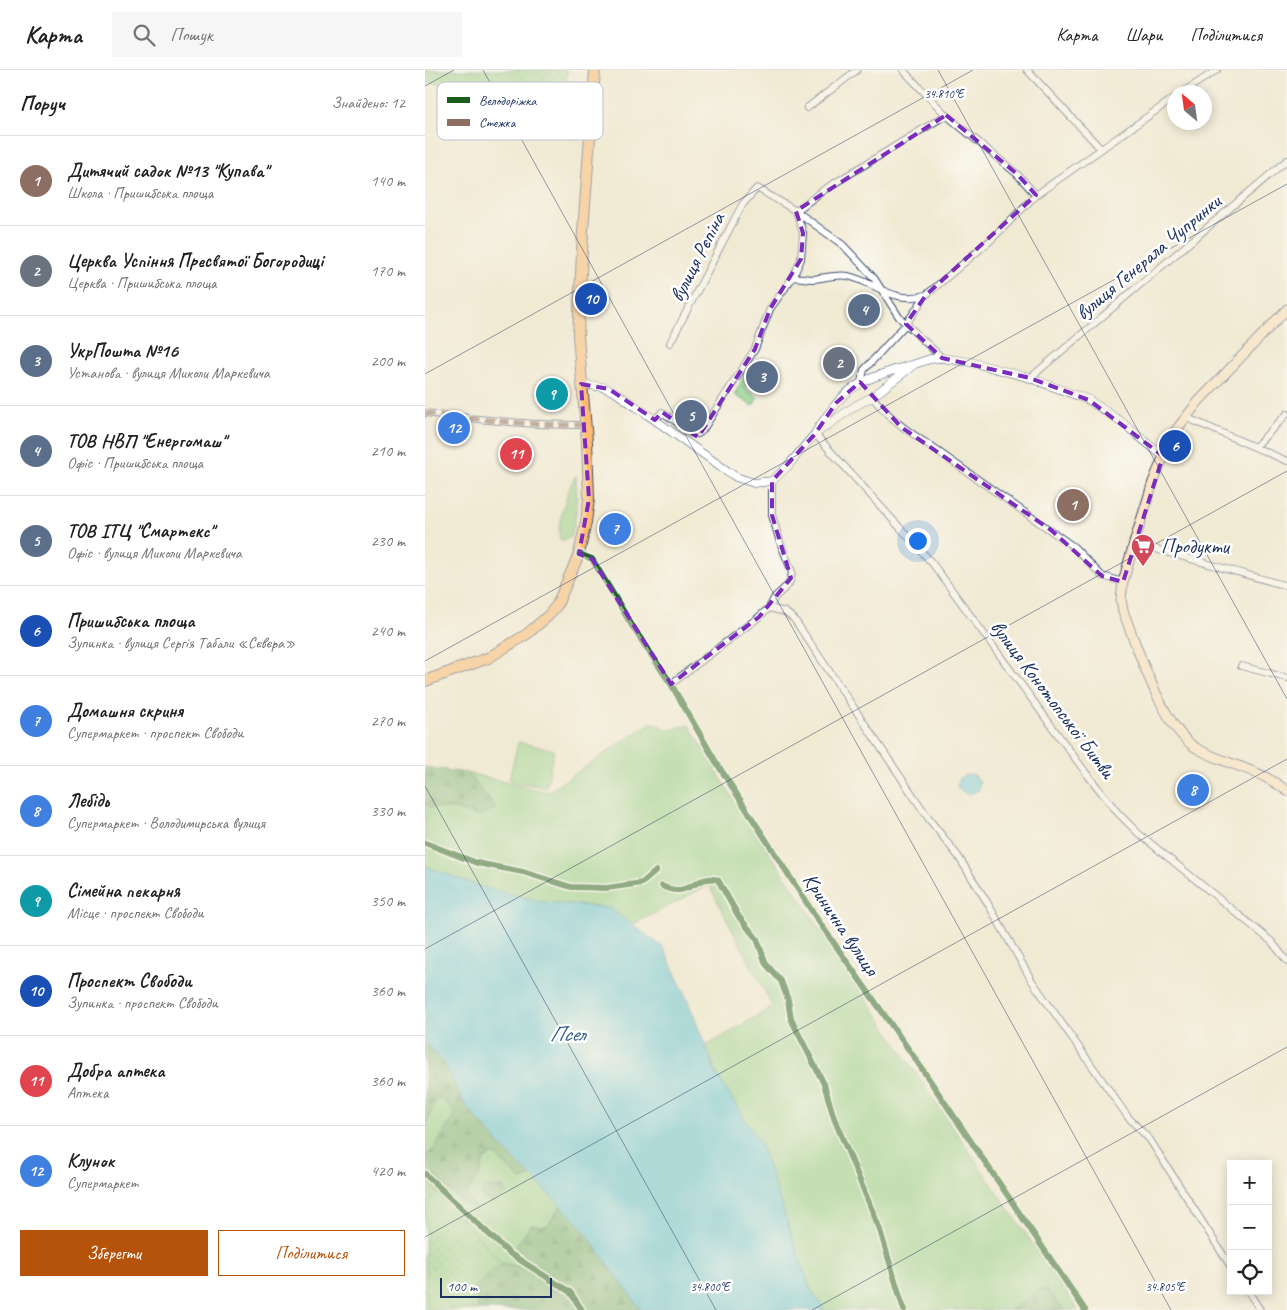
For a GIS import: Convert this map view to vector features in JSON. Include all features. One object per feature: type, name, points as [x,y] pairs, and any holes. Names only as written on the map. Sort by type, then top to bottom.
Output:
[{"type":"main road","points":[[425,681],[488,658],[527,634],[548,616],[557,605],[579,554],[589,499],[586,425],[578,349],[578,322],[590,140]]},
{"type":"main road","points":[[1287,309],[1185,417],[1173,434],[1163,456],[1134,543],[1123,582],[1121,600],[1126,618],[1155,689],[1168,715],[1184,739],[1206,754],[1256,772],[1287,791]]},
{"type":"street","points":[[807,108],[857,70]]},
{"type":"street","points":[[903,70],[945,115],[1017,174],[1036,196]]},
{"type":"street","points":[[1027,70],[1101,149]]},
{"type":"street","points":[[1191,85],[1207,72],[1217,70]]},
{"type":"street","points":[[861,382],[864,370],[906,324],[926,295],[991,240],[1036,196],[1167,104]]},
{"type":"street","points":[[796,211],[825,189],[945,115]]},
{"type":"street","name":"вулиця Генерала Чупринки","points":[[1030,378],[1287,160]]},
{"type":"street","name":"вулиця Рєпіна","points":[[670,343],[742,206],[757,188],[796,211]]},
{"type":"street","points":[[655,420],[662,412],[692,433],[698,434],[702,432],[755,349],[770,309],[793,277],[801,259],[803,233],[796,211]]},
{"type":"street","points":[[796,211],[843,246],[864,267],[882,290],[893,310],[942,358]]},
{"type":"street","points":[[793,277],[811,279],[838,275],[864,282],[899,297],[912,299],[926,295]]},
{"type":"street","points":[[581,384],[609,388],[737,476],[754,482],[772,480],[787,467],[815,434],[836,403],[844,394],[861,382],[873,376],[930,359],[942,358],[971,362],[1030,378],[1089,400],[1119,420],[1163,456]]},
{"type":"street","points":[[815,434],[855,406],[872,397],[915,364]]},
{"type":"street","points":[[872,397],[901,427],[926,442],[1074,547],[1096,572],[1107,578],[1123,582]]},
{"type":"street","points":[[426,413],[482,420],[551,425],[586,425]]},
{"type":"street","points":[[1255,447],[1287,414]]},
{"type":"street","points":[[1185,417],[1287,461]]},
{"type":"street","name":"вулиця Конотопської Битви","points":[[815,434],[932,563],[1086,773],[1118,813],[1138,833],[1271,940],[1287,961]]},
{"type":"street","points":[[671,684],[769,608],[775,597],[789,584],[792,572],[772,516],[772,480]]},
{"type":"street","points":[[1134,543],[1287,586]]},
{"type":"street","name":"Кринична вулиця","points":[[579,554],[592,559],[671,684],[716,762],[817,919],[916,1060],[1085,1310]]},
{"type":"street","points":[[769,608],[785,612],[794,619],[929,819],[958,856],[987,902],[1032,981],[1128,1117],[1150,1140],[1227,1261]]},
{"type":"street","points":[[1241,666],[1287,678]]},
{"type":"street","points":[[1251,1295],[1260,1310]]},
{"type":"highlighted area","points":[[946,115],[1017,174],[1036,195],[926,295],[906,324],[942,358],[1030,378],[1089,400],[1163,456],[1123,582],[1102,576],[1051,530],[901,427],[860,382],[836,403],[815,434],[772,481],[772,515],[791,578],[759,617],[671,684],[592,559],[579,554],[589,499],[581,384],[609,389],[655,420],[662,412],[698,437],[755,349],[770,309],[801,259],[803,233],[796,211]]},
{"type":"green space","points":[[425,70],[567,70],[566,82],[425,83]]},
{"type":"green space","points":[[751,364],[757,368],[745,389],[758,397],[753,406],[734,395]]},
{"type":"green space","points":[[576,475],[577,508],[571,537],[564,541],[560,539],[559,532],[561,515],[566,497]]},
{"type":"green space","points":[[652,722],[669,730],[689,725],[731,795],[932,1097],[1078,1310],[824,1310],[809,1286],[760,1144],[717,1075],[706,1046],[773,1007],[709,885],[632,925],[609,908],[545,902],[481,887],[425,866],[425,802],[429,807],[455,809],[477,816],[496,807],[467,773],[548,792]]},
{"type":"green space","points":[[518,742],[554,750],[546,788],[509,780]]},
{"type":"green space","points":[[425,767],[467,773],[496,808],[477,816],[455,809],[429,807],[425,802]]},
{"type":"green space","points":[[425,1042],[444,1063],[466,1106],[502,1147],[531,1176],[521,1180],[494,1154],[484,1158],[480,1174],[466,1194],[475,1208],[463,1204],[425,1165],[425,1157],[435,1148],[455,1114],[440,1096],[432,1107],[428,1122],[425,1124]]},
{"type":"green space","points":[[440,1096],[455,1114],[435,1148],[425,1157],[425,1124],[428,1121],[432,1107]]},
{"type":"green space","points":[[494,1154],[521,1180],[531,1176],[561,1205],[548,1226],[531,1225],[517,1245],[522,1267],[502,1263],[425,1180],[425,1165],[463,1204],[474,1208],[466,1194],[480,1174],[484,1159]]},
{"type":"green space","points":[[425,1180],[502,1263],[476,1286],[478,1310],[425,1310]]},
{"type":"green space","points":[[484,1187],[503,1187],[507,1193],[493,1204],[481,1196]]},
{"type":"green space","points":[[561,1205],[580,1225],[641,1310],[478,1310],[476,1286],[502,1263],[521,1267],[517,1245],[531,1225],[548,1226]]},
{"type":"green space","points":[[1041,1289],[1047,1290],[1064,1310],[1010,1310]]},
{"type":"water","points":[[968,774],[975,775],[980,782],[979,790],[968,795],[958,788],[957,784],[961,777]]},
{"type":"water","name":"Псел","points":[[425,866],[481,887],[545,902],[609,908],[663,947],[688,1001],[717,1075],[760,1144],[809,1286],[824,1310],[641,1310],[580,1225],[502,1147],[466,1106],[444,1063],[425,1042]]},
{"type":"marked path","points":[[425,413],[525,423],[586,425]]},
{"type":"cycle path","points":[[579,554],[592,559],[634,629],[671,684],[716,762],[817,919],[916,1060],[1085,1310]]},
{"type":"cycle path","points":[[425,843],[477,863],[523,872],[571,887],[607,888],[642,883],[656,871]]},
{"type":"cycle path","points":[[662,886],[679,890],[703,880],[718,880],[739,917],[757,939],[766,964],[781,981],[788,1000],[791,1019],[824,1084],[834,1118],[879,1227],[904,1310]]},
{"type":"cycle path","points":[[425,1174],[509,1253],[570,1292],[582,1310]]},
{"type":"place","name":"Проспект Свободи","points":[[591,299]]},
{"type":"place","name":"ТОВ НВП \"Енергомаш\"","points":[[864,310]]},
{"type":"place","name":"Церква Успіння Пресвятої Богородиці","points":[[839,363]]},
{"type":"place","name":"УкрПошта №16","points":[[762,377]]},
{"type":"place","name":"Сімейна пекарня","points":[[552,394]]},
{"type":"place","name":"ТОВ ІТЦ \"Смартекс\"","points":[[691,416]]},
{"type":"place","name":"Клунок","points":[[454,428]]},
{"type":"place","name":"Пришибська площа","points":[[1175,446]]},
{"type":"place","name":"Добра аптека","points":[[516,454]]},
{"type":"place","name":"Дитячий садок №13 \"Купава\"","points":[[1073,505]]},
{"type":"place","name":"Домашня скриня","points":[[615,529]]},
{"type":"place","name":"Продукти","points":[[1143,567]]},
{"type":"place","name":"Лебідь","points":[[1193,790]]}]
